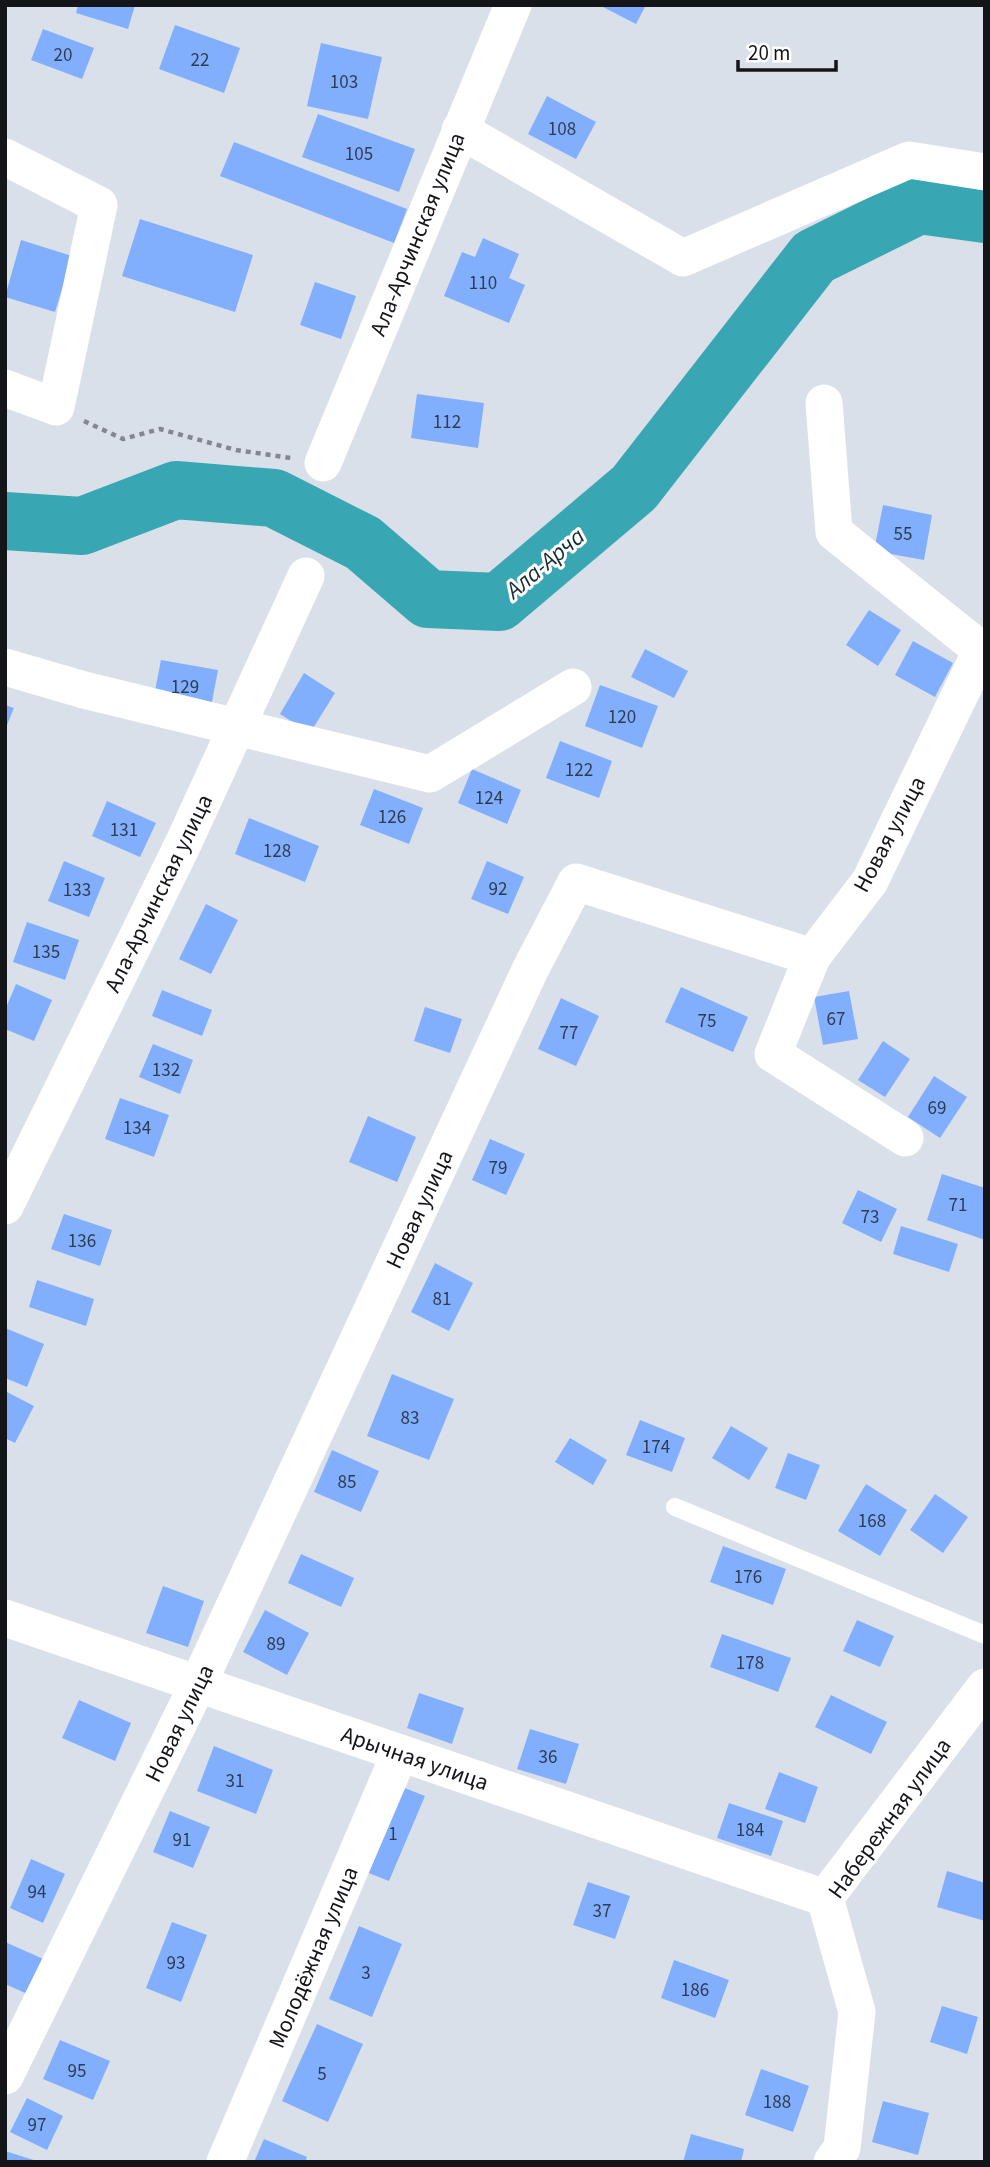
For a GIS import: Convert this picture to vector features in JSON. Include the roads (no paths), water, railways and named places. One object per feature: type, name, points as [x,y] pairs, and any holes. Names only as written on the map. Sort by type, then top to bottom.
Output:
[{"type":"street","name":"Ала-Арчинская улица","points":[[323,463],[513,5]]},
{"type":"street","points":[[460,130],[683,258],[909,160],[985,172]]},
{"type":"street","points":[[5,158],[99,205],[56,407],[30,397]]},
{"type":"street","points":[[824,402],[834,533],[983,652]]},
{"type":"street","name":"Ала-Арчинская улица","points":[[5,1206],[183,844],[306,576]]},
{"type":"street","name":"Новая улица","points":[[5,2076],[198,1684],[531,968],[576,883],[813,957],[870,881],[983,652]]},
{"type":"street","points":[[5,667],[84,690],[430,774],[573,687]]},
{"type":"street","points":[[813,957],[774,1054],[905,1138]]},
{"type":"street","name":"Арычная улица","points":[[5,1618],[825,1898]]},
{"type":"street","name":"Набережная улица","points":[[832,2162],[842,2148],[857,2012],[825,1898],[985,1687]]},
{"type":"street","name":"Молодёжная улица","points":[[225,2162],[400,1753]]},
{"type":"lane","points":[[675,1507],[985,1635]]},
{"type":"waterway","name":"Ала-Арча","points":[[5,521],[82,526],[176,490],[274,498],[363,543],[428,599],[499,602],[634,488],[814,257],[919,205],[985,214]]}]
